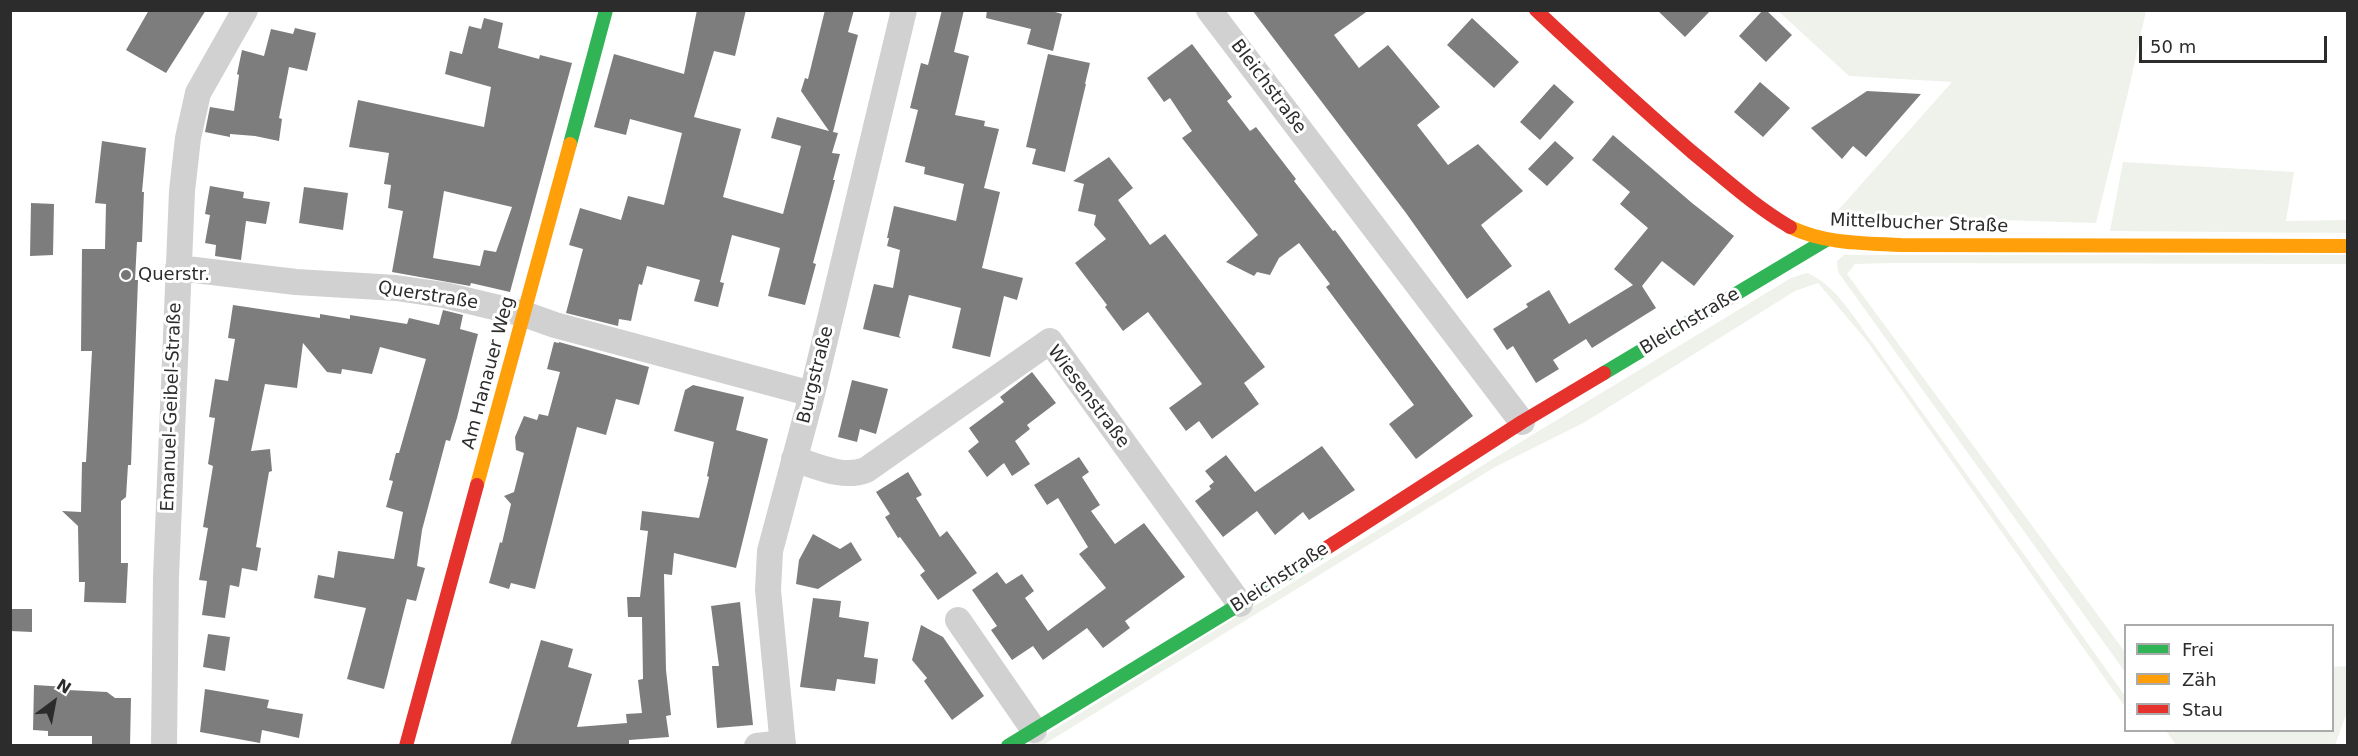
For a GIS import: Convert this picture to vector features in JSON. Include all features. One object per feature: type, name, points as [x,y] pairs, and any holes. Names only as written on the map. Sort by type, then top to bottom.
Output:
[{"type":"street","name":"Emanuel-Geibel-Straße","points":[[164,746],[166,577],[182,191],[193,109],[204,81],[245,10]]},
{"type":"street","name":"Am Hanauer Weg","points":[[406,746],[606,10]]},
{"type":"street","name":"Burgstraße","points":[[757,746],[783,744],[767,578],[770,551],[812,394],[904,10]]},
{"type":"street","name":"Bleichstraße","points":[[1209,10],[1522,422]]},
{"type":"street","name":"Mittelbucher Straße","points":[[1536,10],[1635,103],[1729,183],[1761,208],[1791,226],[1826,240],[1901,245],[2348,246]]},
{"type":"street","name":"Bleichstraße","points":[[1008,746],[1239,604],[1522,422],[1826,240]]},
{"type":"street","name":"Querstraße","points":[[178,268],[296,282],[396,288],[444,295],[524,314],[555,325],[812,394]]},
{"type":"street","name":"Wiesenstraße","points":[[794,459],[841,474],[854,474],[866,470],[1050,341],[1239,604]]},
{"type":"street","points":[[958,620],[1034,730]]},
{"type":"shaded area","points":[[1778,11],[2146,11],[2096,223],[1834,215],[1952,82],[1849,76]]},
{"type":"shaded area","points":[[2123,162],[2294,172],[2286,221],[2348,220],[2347,233],[2110,231]]},
{"type":"shaded area","points":[[1844,255],[2348,255],[2347,264],[1855,264],[1847,274],[2124,651],[2124,671],[1838,272],[1837,261]]},
{"type":"shaded area","points":[[1807,273],[1817,278],[1827,285],[1851,313],[2124,694],[2124,706],[1867,341],[1818,283],[1795,291],[1585,422],[1495,467],[1043,745],[1027,746],[1532,435],[1791,278]]},
{"type":"shaded area","points":[[2347,666],[2347,712],[2335,745],[2176,745],[2167,732],[2334,732],[2334,667]]},
{"type":"building","points":[[149,10],[206,10],[166,73],[126,50]]},
{"type":"building","points":[[697,10],[746,10],[735,56],[714,51],[694,117],[741,129],[723,197],[783,214],[801,146],[771,138],[777,117],[829,131],[801,91],[805,78],[808,79],[825,10],[854,10],[848,32],[858,35],[833,132],[838,133],[832,153],[840,154],[805,305],[768,296],[780,248],[732,235],[720,282],[724,283],[718,307],[694,301],[700,280],[647,266],[642,285],[639,284],[631,321],[619,319],[618,326],[566,313],[583,249],[569,245],[580,208],[621,220],[628,196],[664,205],[682,133],[630,119],[626,135],[594,127],[614,54],[684,74]]},
{"type":"building","points":[[942,10],[964,10],[954,52],[969,56],[955,115],[985,121],[984,126],[999,129],[984,188],[1000,192],[982,268],[1023,278],[1017,300],[1004,296],[990,357],[952,348],[961,308],[909,295],[899,336],[901,338],[863,329],[874,284],[893,288],[900,250],[887,246],[889,238],[887,238],[894,206],[956,221],[964,184],[924,174],[925,167],[905,162],[918,110],[910,108],[921,63],[928,65]]},
{"type":"building","points":[[987,10],[1048,10],[1062,14],[1053,51],[1027,44],[1031,29],[986,18]]},
{"type":"building","points":[[1252,10],[1369,10],[1334,35],[1359,68],[1388,45],[1440,107],[1417,125],[1448,165],[1478,144],[1523,191],[1481,225],[1512,266],[1467,299],[1406,213]]},
{"type":"building","points":[[1657,10],[1711,10],[1685,37]]},
{"type":"building","points":[[1763,10],[1766,10],[1792,35],[1766,62],[1739,36]]},
{"type":"building","points":[[484,18],[503,23],[498,48],[539,59],[540,55],[572,63],[510,292],[471,283],[470,286],[392,272],[403,211],[388,208],[391,185],[384,184],[389,153],[349,147],[358,100],[484,127],[491,87],[445,74],[450,51],[462,54],[469,26],[481,29]],"holes":[[[444,191],[512,207],[496,252],[484,250],[480,266],[433,258]]]},
{"type":"building","points":[[1472,18],[1519,62],[1494,88],[1447,45]]},
{"type":"building","points":[[295,28],[316,33],[307,71],[289,67],[279,118],[282,119],[279,141],[255,136],[230,134],[230,137],[205,132],[210,107],[234,111],[239,75],[237,74],[242,50],[264,56],[271,29],[293,34]]},
{"type":"building","points":[[1192,44],[1232,97],[1227,101],[1250,131],[1256,127],[1296,179],[1294,181],[1333,231],[1335,230],[1473,416],[1416,459],[1389,424],[1414,405],[1326,287],[1330,284],[1299,243],[1279,258],[1270,275],[1257,272],[1254,276],[1226,262],[1258,235],[1182,138],[1192,131],[1170,98],[1164,102],[1147,78]]},
{"type":"building","points":[[1048,54],[1090,63],[1065,172],[1032,164],[1036,149],[1026,147]]},
{"type":"building","points":[[1760,82],[1790,108],[1763,137],[1734,112]]},
{"type":"building","points":[[1554,84],[1574,102],[1540,140],[1520,122]]},
{"type":"building","points":[[1867,91],[1921,94],[1866,157],[1853,146],[1842,159],[1811,128]]},
{"type":"building","points":[[1613,135],[1734,236],[1694,286],[1662,261],[1642,286],[1656,308],[1592,348],[1586,339],[1553,360],[1559,369],[1536,383],[1513,346],[1507,350],[1493,329],[1528,307],[1526,304],[1549,290],[1569,324],[1633,285],[1614,269],[1648,228],[1620,204],[1630,192],[1592,160]]},
{"type":"building","points":[[102,141],[146,148],[142,192],[144,192],[142,242],[137,242],[135,280],[138,280],[131,465],[128,465],[126,497],[121,501],[121,563],[128,563],[126,603],[84,602],[85,582],[79,582],[78,526],[62,511],[81,512],[82,462],[86,462],[92,351],[81,351],[82,249],[105,249],[106,204],[95,203]]},
{"type":"building","points":[[1555,141],[1574,158],[1547,186],[1528,169]]},
{"type":"building","points":[[1109,157],[1133,188],[1118,200],[1150,245],[1165,234],[1265,367],[1244,383],[1259,404],[1212,439],[1199,421],[1186,431],[1169,408],[1202,384],[1148,312],[1123,331],[1105,307],[1107,305],[1075,263],[1106,239],[1094,225],[1096,215],[1078,211],[1084,184],[1073,181]]},
{"type":"building","points":[[210,186],[244,192],[243,198],[270,202],[266,224],[246,221],[241,260],[215,256],[216,245],[205,243],[210,215],[205,214]]},
{"type":"building","points":[[304,187],[348,193],[343,230],[299,223]]},
{"type":"building","points":[[31,203],[54,204],[53,255],[30,256]]},
{"type":"building","points":[[233,305],[320,318],[320,314],[350,319],[350,315],[407,324],[409,318],[439,325],[443,310],[463,315],[460,329],[478,334],[457,418],[450,441],[446,440],[422,530],[417,566],[425,568],[416,601],[407,599],[384,689],[347,679],[366,608],[314,598],[318,575],[334,578],[338,551],[394,559],[403,512],[386,507],[393,481],[389,480],[426,359],[380,347],[372,374],[342,369],[341,374],[327,372],[303,343],[297,388],[265,384],[251,451],[270,449],[272,471],[269,472],[256,547],[261,548],[257,571],[242,568],[239,587],[230,585],[225,618],[202,615],[207,581],[199,580],[208,528],[203,527],[213,466],[208,464],[215,418],[209,417],[215,379],[228,381],[235,339],[228,338]]},
{"type":"building","points":[[554,342],[649,367],[639,405],[616,399],[606,435],[577,427],[535,589],[511,583],[509,589],[489,583],[511,504],[504,496],[514,492],[524,453],[516,450],[515,437],[524,416],[537,420],[539,414],[548,416],[560,372],[547,369]]},
{"type":"building","points":[[1032,372],[1056,403],[1027,425],[1030,429],[1015,441],[1030,464],[1012,476],[1004,463],[987,477],[968,451],[979,442],[969,428],[1004,402],[1000,397]]},
{"type":"building","points":[[852,380],[888,389],[876,434],[860,429],[857,442],[838,437]]},
{"type":"building","points":[[693,385],[744,397],[736,430],[768,439],[736,568],[674,553],[672,575],[664,574],[666,670],[671,715],[666,716],[669,737],[629,740],[629,746],[510,746],[541,640],[573,649],[568,667],[592,674],[577,727],[627,723],[626,714],[642,713],[638,680],[643,679],[642,617],[628,617],[627,597],[640,597],[648,531],[640,530],[642,511],[699,518],[709,477],[707,476],[714,442],[674,431],[685,390]]},
{"type":"building","points":[[1322,446],[1355,490],[1309,520],[1303,512],[1275,535],[1257,511],[1223,537],[1195,501],[1211,489],[1209,486],[1214,482],[1205,471],[1226,455],[1255,492]]},
{"type":"building","points":[[1079,457],[1089,472],[1082,477],[1100,505],[1091,511],[1115,544],[1144,523],[1185,577],[1125,621],[1130,628],[1103,648],[1087,628],[1043,660],[1033,646],[1012,660],[991,630],[997,626],[972,590],[997,572],[1006,584],[1022,574],[1034,591],[1025,598],[1048,631],[1106,588],[1079,554],[1088,547],[1058,498],[1047,505],[1034,485]]},
{"type":"building","points":[[908,472],[922,495],[916,498],[940,537],[947,531],[977,573],[938,600],[920,575],[925,571],[900,537],[898,538],[885,517],[890,514],[876,492]]},
{"type":"building","points":[[813,534],[840,549],[851,542],[862,560],[818,589],[796,584],[799,560]]},
{"type":"building","points":[[813,598],[841,601],[839,617],[869,622],[864,657],[878,659],[875,684],[837,679],[835,691],[800,687]]},
{"type":"building","points":[[740,602],[753,725],[717,728],[712,666],[719,666],[711,606]]},
{"type":"building","points":[[10,609],[32,609],[32,632],[10,631]]},
{"type":"building","points":[[921,625],[943,637],[984,696],[952,720],[924,681],[927,678],[912,660]]},
{"type":"building","points":[[208,634],[230,637],[225,671],[203,667]]},
{"type":"building","points":[[34,685],[107,692],[115,698],[131,698],[130,746],[92,746],[92,736],[48,736],[48,731],[33,730]]},
{"type":"building","points":[[205,689],[269,700],[267,708],[303,714],[299,738],[262,730],[260,743],[200,732]]},
{"type":"traffic: fast","points":[[570,144],[606,10]]},
{"type":"traffic: fast","points":[[1604,373],[1826,240]]},
{"type":"traffic: fast","points":[[1008,746],[1240,604],[1325,549]]},
{"type":"traffic: slow","points":[[477,485],[570,144]]},
{"type":"traffic: slow","points":[[1790,227],[1830,240],[1901,245],[2348,246]]},
{"type":"traffic: jam","points":[[1536,10],[1692,152],[1752,201],[1790,227]]},
{"type":"traffic: jam","points":[[1325,549],[1522,422],[1604,373]]},
{"type":"traffic: jam","points":[[406,746],[477,485]]},
{"type":"place","name":"Querstr.","points":[[126,275]]}]
